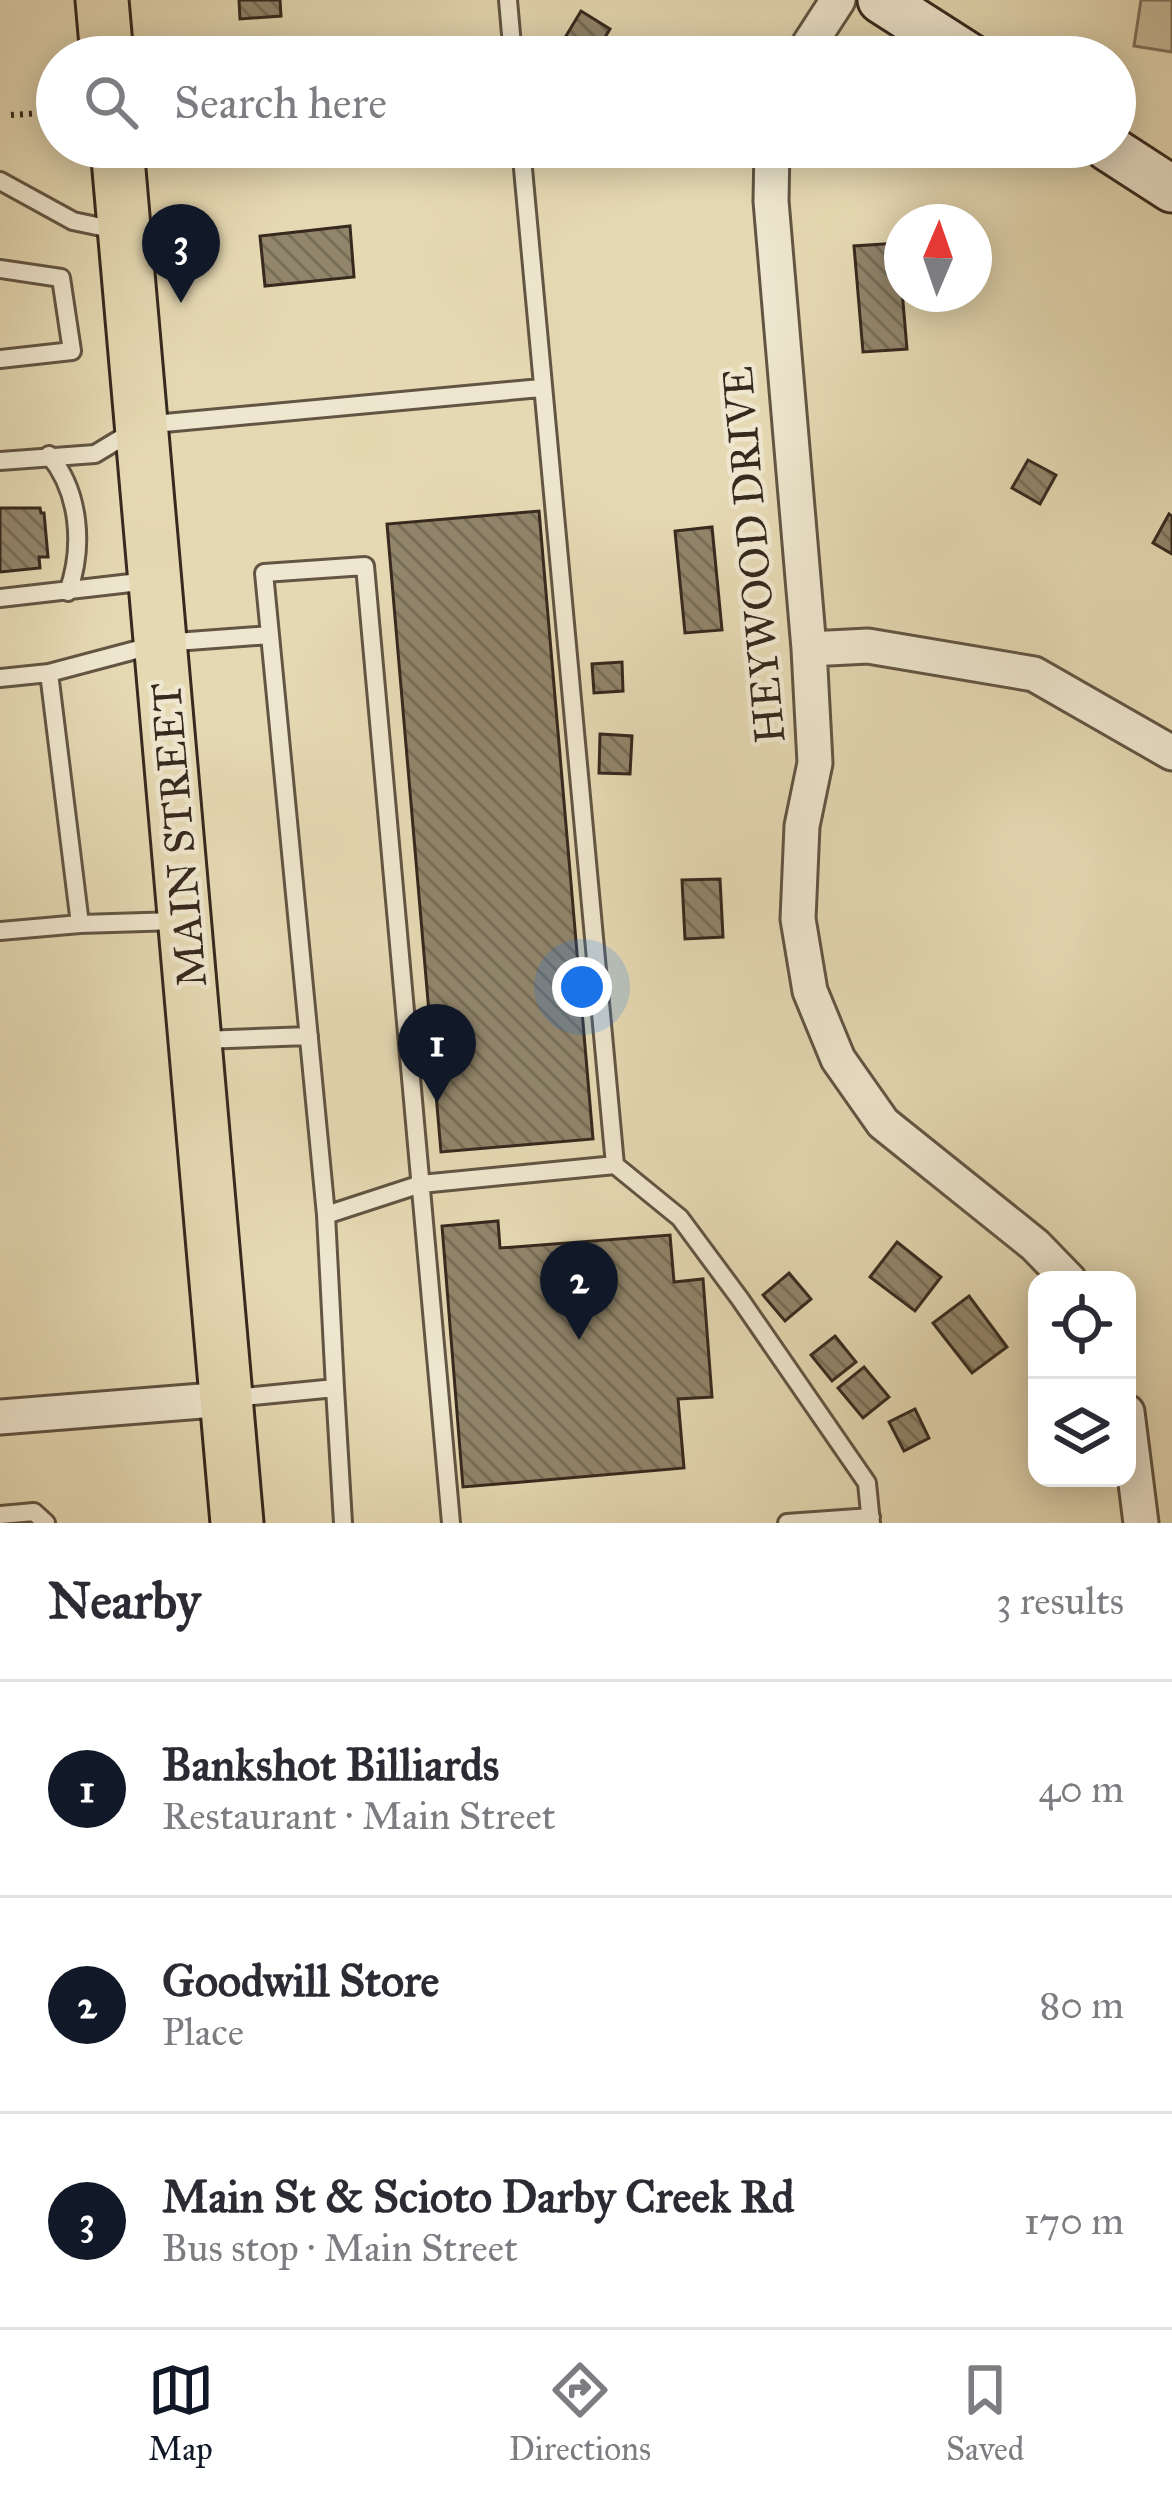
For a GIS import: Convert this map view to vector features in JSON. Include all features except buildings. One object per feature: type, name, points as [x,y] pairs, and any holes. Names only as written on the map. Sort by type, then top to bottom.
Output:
[{"type":"main road","points":[[102,0],[105,36]]},
{"type":"main road","points":[[906,6],[944,36]]},
{"type":"main road","points":[[1136,166],[1172,189]]},
{"type":"main road","name":"MAIN STREET","points":[[119,168],[237,1523]]},
{"type":"street","points":[[815,36],[838,0]]},
{"type":"street","name":"HEYWOOD DRIVE","points":[[773,168],[777,286],[815,763],[802,826],[798,919],[810,991],[838,1059],[883,1123],[1035,1245],[1060,1271]]},
{"type":"street","points":[[809,649],[868,646],[1034,674],[1172,753]]},
{"type":"street","points":[[0,1417],[227,1399]]},
{"type":"street","points":[[1136,1483],[1141,1523]]},
{"type":"lane","points":[[508,0],[511,36]]},
{"type":"lane","points":[[522,168],[615,1166]]},
{"type":"lane","points":[[0,181],[73,221],[125,232]]},
{"type":"lane","points":[[0,269],[61,278],[72,351],[0,359]]},
{"type":"lane","points":[[0,461],[95,454],[143,424],[541,388]]},
{"type":"lane","points":[[49,455],[64,474],[74,507],[78,563],[68,592]]},
{"type":"lane","points":[[343,1523],[326,1215],[264,573],[365,566],[451,1523]]},
{"type":"lane","points":[[0,598],[157,580]]},
{"type":"lane","points":[[0,678],[49,674],[162,643],[270,635]]},
{"type":"lane","points":[[49,674],[80,924]]},
{"type":"lane","points":[[0,931],[186,921]]},
{"type":"lane","points":[[195,1040],[309,1036]]},
{"type":"lane","points":[[326,1215],[421,1184],[615,1166],[680,1218],[867,1484],[871,1520],[787,1523]]},
{"type":"lane","points":[[227,1399],[335,1388]]},
{"type":"lane","points":[[0,1515],[34,1512],[46,1523]]},
{"type":"path","points":[[11,115],[36,113]]},
{"type":"shaded area","points":[[1141,0],[1172,0],[1172,52],[1136,46]]},
{"type":"place","name":"Main St & Scioto Darby Creek Rd","points":[[181,303]]},
{"type":"place","name":"Bankshot Billiards","points":[[437,1103]]},
{"type":"place","name":"Goodwill Store","points":[[579,1340]]}]
